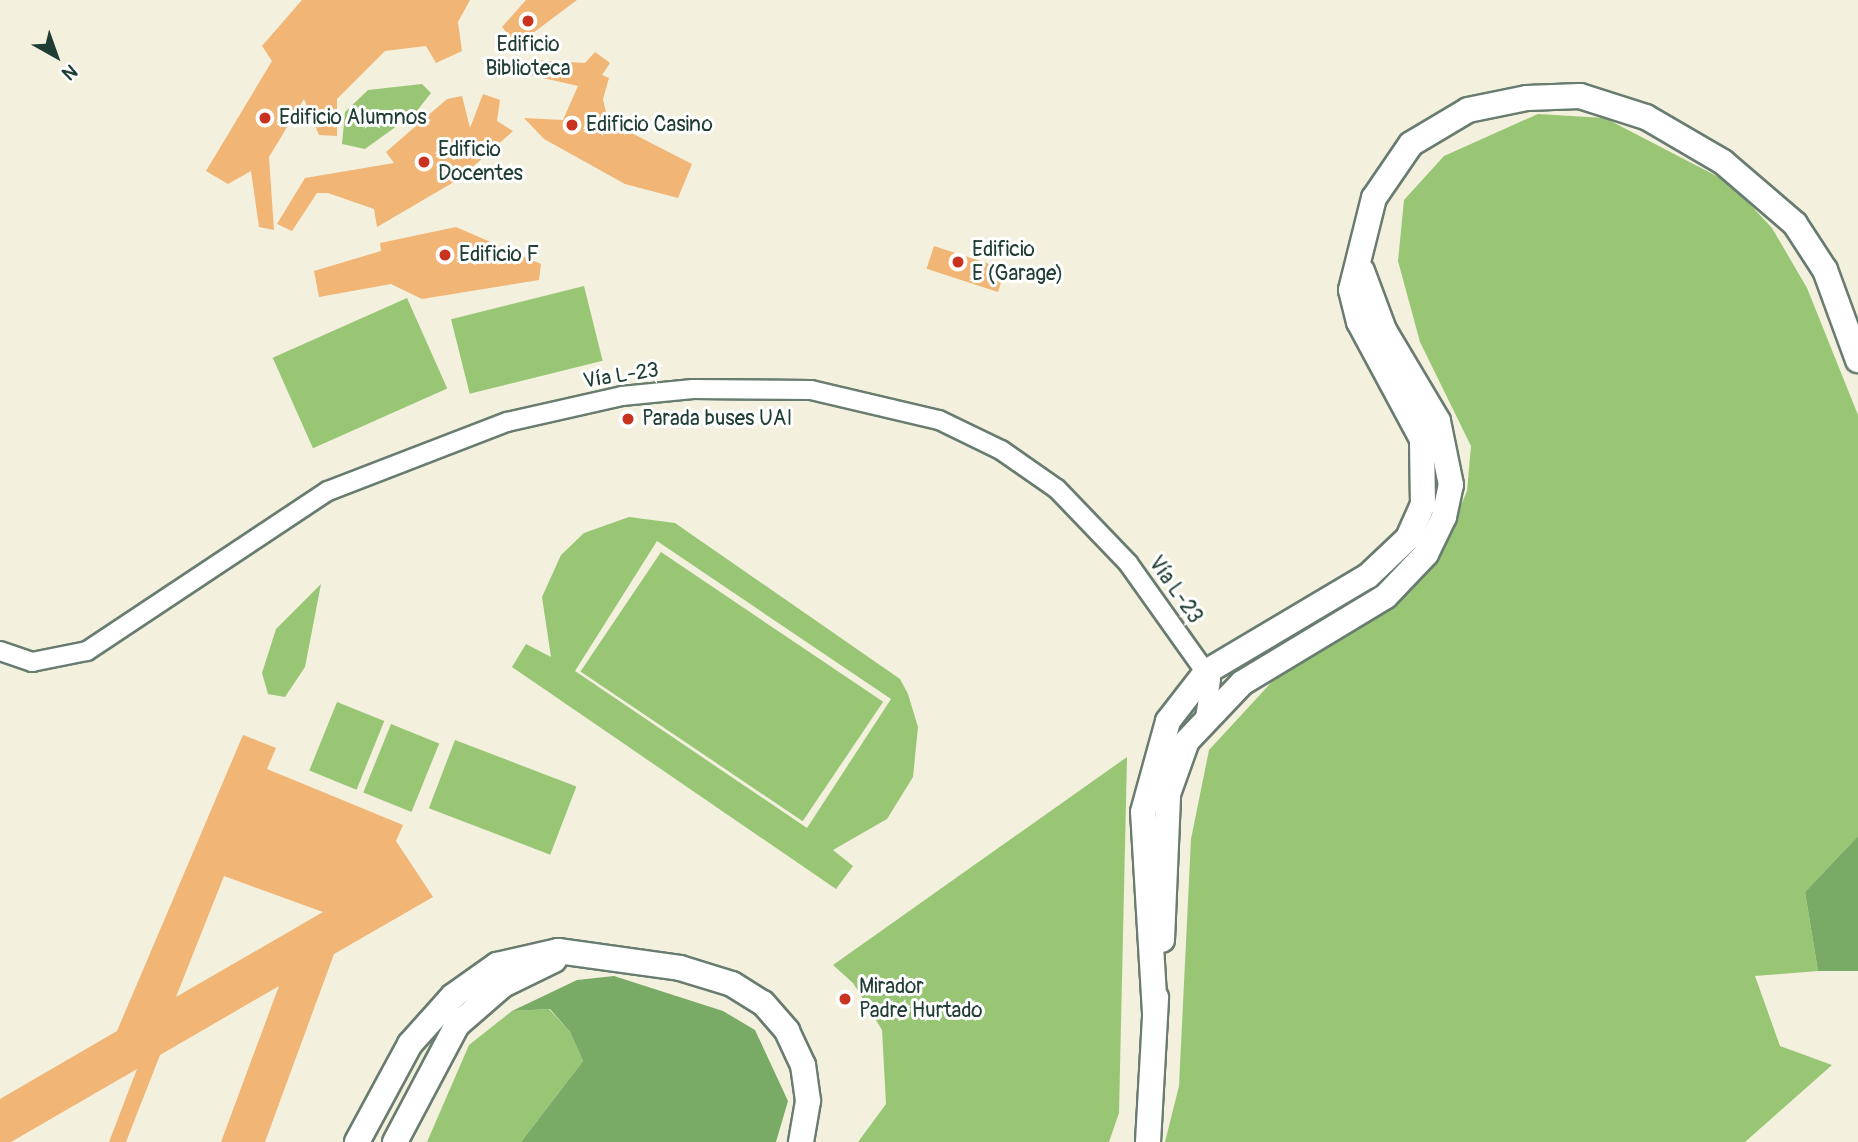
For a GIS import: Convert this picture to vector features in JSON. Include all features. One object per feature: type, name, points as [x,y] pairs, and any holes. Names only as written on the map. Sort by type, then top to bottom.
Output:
[{"type":"main road","points":[[1155,1013],[1143,812],[1168,721],[1206,672],[1368,576],[1408,538],[1423,505],[1422,439],[1359,322],[1351,290],[1374,198],[1411,144],[1485,104],[1580,96],[1676,133],[1774,200],[1825,270],[1858,360]]},
{"type":"main road","points":[[1148,1142],[1168,794],[1186,741],[1205,718],[1242,683],[1386,596],[1426,554],[1444,517],[1451,485],[1438,421],[1384,330],[1359,261]]},
{"type":"main road","points":[[395,1142],[437,1055],[464,1018],[520,975],[579,952]]},
{"type":"main road","points":[[357,1142],[410,1044],[465,985],[517,957],[579,952],[680,968],[732,984],[763,1003],[787,1031],[803,1065],[808,1101],[801,1142]]},
{"type":"street","name":"Vía L-23","points":[[0,651],[32,662],[87,651],[328,491],[507,422],[646,394],[811,390],[939,420],[1030,468],[1106,537],[1206,672]]},
{"type":"street","points":[[1206,672],[1222,683],[1242,683]]},
{"type":"street","points":[[1205,718],[1212,686],[1206,672]]},
{"type":"green space","points":[[422,84],[431,93],[416,112],[365,149],[342,144],[345,112],[368,90]]},
{"type":"green space","points":[[1538,114],[1605,118],[1730,183],[1772,228],[1807,288],[1858,415],[1858,836],[1805,892],[1818,971],[1755,976],[1780,1046],[1832,1065],[1745,1142],[1165,1142],[1179,1086],[1191,839],[1209,750],[1292,660],[1400,600],[1441,551],[1467,491],[1471,446],[1420,342],[1398,261],[1404,200],[1444,156]]},
{"type":"green space","points":[[584,286],[603,361],[470,394],[451,319]]},
{"type":"green space","points":[[407,298],[447,388],[313,448],[273,358]]},
{"type":"green space","points":[[629,517],[675,523],[900,679],[908,694],[918,727],[913,777],[887,819],[833,850],[853,866],[836,889],[512,667],[526,644],[551,657],[542,597],[561,555],[584,533]],"holes":[[[657,541],[891,699],[807,828],[575,671]]]},
{"type":"green space","points":[[661,552],[883,702],[803,821],[580,671]]},
{"type":"green space","points":[[321,584],[305,667],[285,697],[268,694],[262,673],[276,629]]},
{"type":"green space","points":[[337,702],[384,721],[357,790],[309,771]]},
{"type":"green space","points":[[391,724],[439,743],[411,812],[363,793]]},
{"type":"green space","points":[[455,740],[576,787],[550,855],[429,808]]},
{"type":"green space","points":[[1127,757],[1119,1113],[1109,1142],[858,1142],[886,1104],[882,1030],[853,983],[833,965]]},
{"type":"green space","points":[[1858,836],[1858,971],[1818,971],[1805,892]]},
{"type":"green space","points":[[614,976],[723,1011],[755,1030],[788,1101],[776,1142],[521,1142],[583,1061],[570,1032],[550,1009],[512,1011],[577,980]]},
{"type":"green space","points":[[549,1009],[570,1032],[583,1061],[521,1142],[427,1142],[469,1045],[512,1011]]},
{"type":"building","name":"Edificio Alumnos","points":[[302,0],[470,0],[458,22],[462,51],[436,63],[426,46],[385,51],[337,99],[337,136],[319,135],[304,99],[269,157],[274,230],[259,227],[251,171],[228,184],[206,171],[272,61],[262,46]]},
{"type":"building","name":"Edificio Biblioteca","points":[[526,0],[577,0],[517,45],[502,27]]},
{"type":"building","name":"Edificio Casino","points":[[595,52],[610,63],[602,75],[609,78],[603,99],[608,121],[692,164],[678,198],[625,184],[544,139],[524,118],[563,120],[578,86],[530,75],[533,60],[585,63]]},
{"type":"building","name":"Edificio Docentes","points":[[483,94],[500,100],[497,121],[513,131],[459,179],[377,227],[374,209],[328,193],[317,193],[292,231],[277,224],[305,178],[394,163],[386,152],[447,99],[462,96],[470,128]]},
{"type":"building","name":"Edificio F","points":[[456,227],[541,264],[539,280],[422,299],[391,284],[319,297],[314,271],[381,251],[380,243]]},
{"type":"building","name":"Edificio E (Garage)","points":[[934,246],[1005,269],[998,292],[927,269]]},
{"type":"building","points":[[243,735],[276,748],[267,769],[403,825],[396,841],[433,897],[334,954],[265,1142],[221,1142],[279,986],[160,1055],[126,1142],[109,1142],[137,1069],[11,1142],[0,1142],[0,1099],[117,1031]],"holes":[[[224,876],[323,912],[176,997]]]},
{"type":"place","name":"Edificio Biblioteca","points":[[528,21]]},
{"type":"place","name":"Edificio Alumnos","points":[[265,118]]},
{"type":"place","name":"Edificio Casino","points":[[572,125]]},
{"type":"place","name":"Edificio Docentes","points":[[424,162]]},
{"type":"place","name":"Edificio F","points":[[445,255]]},
{"type":"place","name":"Edificio E (Garage)","points":[[958,262]]},
{"type":"place","name":"Parada buses UAI","points":[[628,419]]},
{"type":"place","name":"Mirador Padre Hurtado","points":[[845,999]]}]
